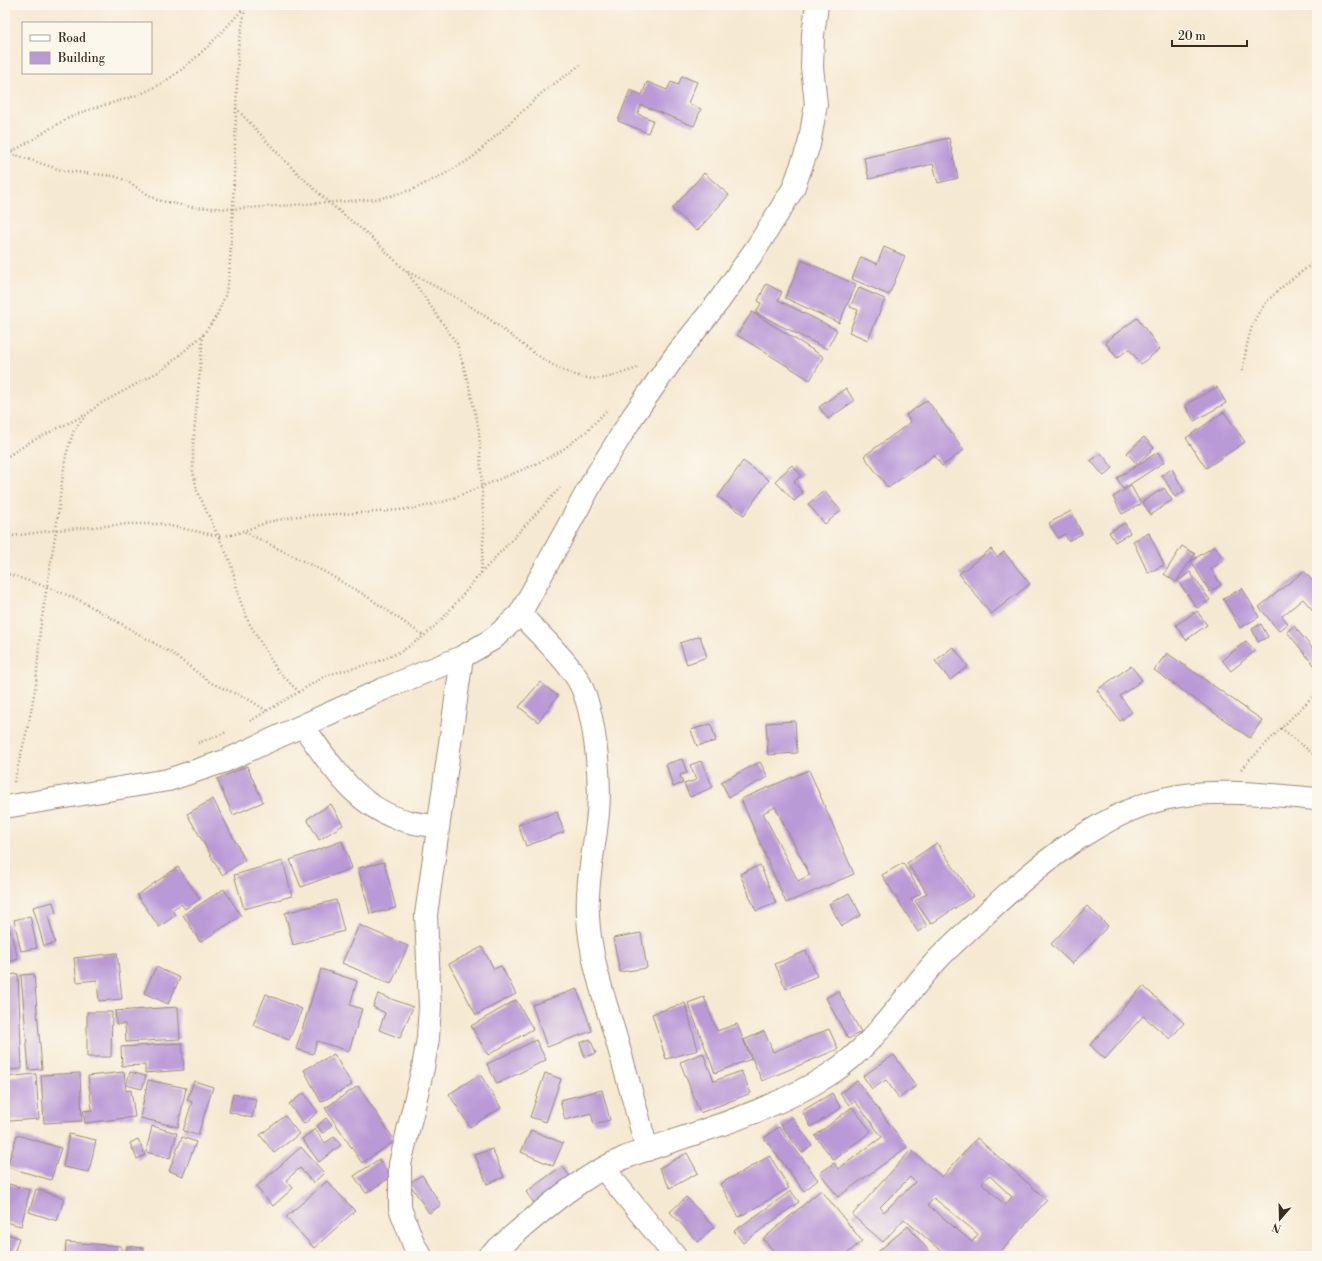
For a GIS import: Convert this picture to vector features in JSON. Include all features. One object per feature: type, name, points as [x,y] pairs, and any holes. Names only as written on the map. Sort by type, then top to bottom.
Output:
[{"type":"street","points":[[6,807],[168,780],[225,761],[380,690],[462,656],[493,638],[520,614],[594,479],[633,416],[675,356],[724,295],[757,247],[793,189],[810,145],[816,104],[812,67],[813,35],[817,5]]},
{"type":"street","points":[[520,614],[551,646],[576,676],[589,708],[597,757],[598,813],[590,867],[588,916],[593,954],[647,1150]]},
{"type":"street","points":[[421,1256],[414,1245],[400,1208],[400,1164],[423,1068],[428,1038],[430,1006],[426,915],[437,826],[462,656]]},
{"type":"street","points":[[303,726],[342,780],[362,799],[382,812],[406,821],[437,826]]},
{"type":"street","points":[[488,1256],[562,1196],[604,1169],[624,1159],[712,1128],[790,1096],[831,1074],[855,1054],[880,1028],[938,958],[1008,892],[1089,830],[1136,807],[1177,796],[1220,792],[1317,799]]},
{"type":"street","points":[[604,1169],[675,1256]]},
{"type":"path","points":[[6,807],[29,722],[36,684],[40,630],[66,455],[74,430],[86,415],[98,405],[162,370],[203,335],[216,317],[225,296],[229,278],[233,209],[238,48],[246,5]]},
{"type":"path","points":[[5,155],[73,116],[129,98],[151,89],[173,75],[195,57],[215,39],[246,5]]},
{"type":"path","points":[[10,153],[64,171],[114,176],[136,186],[157,200],[173,205],[233,209],[378,199],[411,190],[441,176],[472,158],[543,92],[580,65]]},
{"type":"path","points":[[236,107],[285,161],[328,202],[370,236],[407,272],[457,344],[468,382],[479,430],[484,530],[481,573]]},
{"type":"path","points":[[1242,371],[1251,332],[1257,315],[1280,288],[1317,260]]},
{"type":"path","points":[[407,272],[450,294],[482,314],[550,362],[572,375],[589,379],[605,378],[644,365]]},
{"type":"path","points":[[203,335],[193,471],[197,491],[230,561],[240,600],[248,623],[277,670],[298,691]]},
{"type":"path","points":[[5,537],[56,530],[129,524],[161,524],[218,536],[245,532],[268,522],[298,516],[378,512],[417,508],[446,501],[534,466],[561,451],[587,431],[609,408]]},
{"type":"path","points":[[5,458],[30,442],[86,415]]},
{"type":"path","points":[[244,725],[327,674],[377,662],[396,654],[424,636],[444,617],[481,573],[561,487]]},
{"type":"path","points":[[245,532],[323,570],[368,597],[424,636]]},
{"type":"path","points":[[5,573],[47,587],[101,612],[173,654],[211,683],[248,699],[267,711]]},
{"type":"path","points":[[1220,792],[1317,692]]},
{"type":"path","points":[[1281,728],[1317,757]]},
{"type":"path","points":[[194,744],[230,730]]},
{"type":"building","points":[[682,76],[697,82],[688,103],[701,109],[694,126],[641,105],[638,114],[653,120],[648,133],[618,121],[630,90],[642,95],[647,82],[667,90],[671,82],[678,85]]},
{"type":"building","points":[[949,138],[958,178],[938,183],[933,164],[869,179],[864,158]]},
{"type":"building","points":[[704,173],[729,195],[697,231],[672,209]]},
{"type":"building","points":[[884,247],[905,256],[889,295],[852,279],[861,257],[877,264]]},
{"type":"building","points":[[802,260],[856,285],[839,323],[785,298]]},
{"type":"building","points":[[766,284],[782,292],[778,300],[837,330],[827,349],[756,313],[761,303],[758,301]]},
{"type":"building","points":[[859,288],[885,299],[868,340],[849,332],[858,310],[850,307]]},
{"type":"building","points":[[752,312],[824,357],[810,380],[737,335]]},
{"type":"building","points":[[1137,318],[1160,349],[1141,364],[1129,349],[1117,358],[1105,342]]},
{"type":"building","points":[[1217,387],[1226,403],[1194,421],[1185,405]]},
{"type":"building","points":[[846,388],[854,401],[828,419],[819,407]]},
{"type":"building","points":[[927,400],[964,450],[942,466],[934,455],[888,488],[864,456],[911,422],[906,415]]},
{"type":"building","points":[[1224,412],[1245,442],[1206,468],[1186,438]]},
{"type":"building","points":[[1144,437],[1154,448],[1137,464],[1127,453]]},
{"type":"building","points":[[1158,452],[1164,462],[1123,489],[1117,478]]},
{"type":"building","points":[[1101,453],[1113,468],[1104,476],[1091,461]]},
{"type":"building","points":[[743,461],[769,480],[744,515],[718,497]]},
{"type":"building","points":[[792,465],[801,475],[794,482],[803,493],[794,501],[775,481]]},
{"type":"building","points":[[1172,469],[1184,491],[1175,497],[1162,475]]},
{"type":"building","points":[[1131,486],[1141,504],[1122,514],[1113,497]]},
{"type":"building","points":[[1164,488],[1172,500],[1151,515],[1142,502]]},
{"type":"building","points":[[824,491],[841,511],[825,524],[808,504]]},
{"type":"building","points":[[1071,511],[1082,534],[1068,541],[1065,534],[1058,538],[1049,523]]},
{"type":"building","points":[[1125,523],[1130,533],[1115,542],[1109,532]]},
{"type":"building","points":[[1149,533],[1164,565],[1148,573],[1133,541]]},
{"type":"building","points":[[1182,546],[1195,554],[1176,582],[1164,574]]},
{"type":"building","points":[[1215,546],[1224,560],[1211,569],[1221,585],[1210,592],[1191,561]]},
{"type":"building","points":[[991,549],[997,557],[1004,552],[1030,584],[991,614],[959,574]]},
{"type":"building","points":[[1304,571],[1317,586],[1317,615],[1303,599],[1282,616],[1288,624],[1279,631],[1259,607]]},
{"type":"building","points":[[1190,572],[1210,600],[1197,608],[1178,581]]},
{"type":"building","points":[[1242,588],[1259,617],[1240,628],[1223,599]]},
{"type":"building","points":[[1197,611],[1207,625],[1186,640],[1176,625]]},
{"type":"building","points":[[1261,624],[1268,637],[1258,642],[1252,629]]},
{"type":"building","points":[[1294,626],[1317,654],[1317,663],[1314,665],[1287,632]]},
{"type":"building","points":[[700,636],[707,657],[687,664],[680,643]]},
{"type":"building","points":[[1246,641],[1255,651],[1231,671],[1222,660]]},
{"type":"building","points":[[953,647],[968,666],[950,680],[935,661]]},
{"type":"building","points":[[1167,653],[1262,720],[1250,738],[1154,670]]},
{"type":"building","points":[[1131,666],[1142,680],[1120,696],[1132,712],[1120,721],[1097,690]]},
{"type":"building","points":[[540,682],[558,696],[538,722],[519,707]]},
{"type":"building","points":[[795,721],[797,753],[768,755],[766,723]]},
{"type":"building","points":[[711,724],[716,741],[697,746],[691,730]]},
{"type":"building","points":[[682,759],[687,773],[680,775],[683,783],[673,787],[666,764]]},
{"type":"building","points":[[701,761],[713,787],[690,797],[684,784],[696,780],[690,765]]},
{"type":"building","points":[[760,762],[768,777],[729,797],[721,782]]},
{"type":"building","points":[[247,766],[263,802],[233,815],[217,779]]},
{"type":"building","points":[[809,770],[854,874],[786,903],[741,799]],"holes":[[[775,807],[810,875],[798,881],[763,813]]]},
{"type":"building","points":[[213,799],[245,860],[222,875],[187,814]]},
{"type":"building","points":[[331,804],[343,825],[319,840],[307,819]]},
{"type":"building","points":[[557,812],[564,832],[526,846],[518,825]]},
{"type":"building","points":[[342,841],[352,868],[301,887],[290,860]]},
{"type":"building","points":[[937,843],[973,896],[931,924],[915,901],[927,893],[907,863]]},
{"type":"building","points":[[283,861],[292,896],[244,909],[234,875]]},
{"type":"building","points":[[384,862],[396,908],[370,914],[358,868]]},
{"type":"building","points":[[903,863],[921,893],[911,899],[927,926],[918,932],[882,875]]},
{"type":"building","points":[[760,865],[776,903],[756,911],[740,874]]},
{"type":"building","points":[[178,867],[200,899],[185,909],[181,904],[172,910],[176,915],[159,927],[137,895]]},
{"type":"building","points":[[224,889],[241,916],[200,942],[183,915]]},
{"type":"building","points":[[849,893],[861,915],[842,926],[829,904]]},
{"type":"building","points":[[336,900],[344,931],[293,945],[285,913]]},
{"type":"building","points":[[53,902],[56,913],[48,915],[55,943],[44,946],[33,907]]},
{"type":"building","points":[[1087,906],[1108,926],[1072,964],[1051,944]]},
{"type":"building","points":[[30,916],[37,948],[21,951],[14,920]]},
{"type":"building","points":[[8,923],[18,959],[5,963],[5,924]]},
{"type":"building","points":[[359,925],[408,946],[391,984],[342,963]]},
{"type":"building","points":[[641,933],[647,968],[620,972],[613,938]]},
{"type":"building","points":[[482,947],[494,969],[501,966],[516,994],[476,1015],[449,964]]},
{"type":"building","points":[[806,951],[817,976],[786,989],[775,964]]},
{"type":"building","points":[[117,953],[122,999],[99,1001],[97,980],[77,982],[74,958]]},
{"type":"building","points":[[156,967],[180,978],[168,1004],[144,993]]},
{"type":"building","points":[[321,969],[357,981],[350,1005],[362,1009],[349,1051],[317,1041],[313,1054],[296,1049]]},
{"type":"building","points":[[18,974],[22,1069],[5,1070],[5,975]]},
{"type":"building","points":[[34,974],[42,1069],[29,1070],[21,975]]},
{"type":"building","points":[[1143,986],[1184,1023],[1170,1039],[1143,1016],[1105,1059],[1090,1045]]},
{"type":"building","points":[[577,989],[592,1031],[547,1047],[532,1005]]},
{"type":"building","points":[[838,991],[861,1032],[848,1039],[826,998]]},
{"type":"building","points":[[266,994],[302,1009],[289,1040],[253,1025]]},
{"type":"building","points":[[378,994],[413,1007],[400,1038],[379,1030],[385,1013],[373,1007]]},
{"type":"building","points":[[704,997],[717,1031],[737,1024],[751,1059],[715,1073],[688,1003]]},
{"type":"building","points":[[516,1000],[533,1029],[488,1055],[471,1026]]},
{"type":"building","points":[[685,1003],[698,1050],[666,1059],[652,1014]]},
{"type":"building","points":[[178,1007],[180,1039],[126,1042],[125,1024],[116,1024],[115,1011]]},
{"type":"building","points":[[87,1012],[112,1012],[111,1057],[87,1057]]},
{"type":"building","points":[[829,1029],[838,1049],[762,1081],[744,1040],[764,1031],[773,1052]]},
{"type":"building","points":[[590,1039],[596,1053],[585,1057],[580,1043]]},
{"type":"building","points":[[536,1040],[546,1060],[497,1084],[487,1064]]},
{"type":"building","points":[[182,1043],[184,1070],[145,1073],[145,1065],[122,1066],[121,1047]]},
{"type":"building","points":[[703,1053],[714,1081],[741,1071],[751,1093],[700,1113],[680,1062]]},
{"type":"building","points":[[334,1054],[352,1085],[321,1102],[304,1070]]},
{"type":"building","points":[[894,1055],[916,1086],[899,1098],[886,1080],[872,1089],[863,1076]]},
{"type":"building","points":[[124,1072],[126,1091],[131,1090],[135,1117],[85,1123],[83,1111],[92,1110],[88,1076]]},
{"type":"building","points":[[130,1072],[146,1076],[142,1089],[126,1085]]},
{"type":"building","points":[[80,1073],[82,1121],[44,1123],[41,1075]]},
{"type":"building","points":[[545,1073],[561,1079],[546,1122],[530,1117]]},
{"type":"building","points":[[36,1074],[39,1119],[9,1121],[5,1077]]},
{"type":"building","points":[[480,1074],[501,1108],[470,1127],[449,1094]]},
{"type":"building","points":[[148,1080],[186,1088],[178,1127],[140,1118]]},
{"type":"building","points":[[194,1081],[213,1087],[198,1135],[183,1131],[192,1102],[187,1100]]},
{"type":"building","points":[[857,1081],[907,1147],[838,1197],[820,1173],[834,1163],[838,1169],[882,1137],[855,1101],[849,1105],[840,1093]]},
{"type":"building","points":[[358,1086],[395,1141],[362,1163],[325,1108]]},
{"type":"building","points":[[602,1090],[610,1120],[594,1124],[591,1113],[565,1120],[560,1100]]},
{"type":"building","points":[[304,1093],[318,1112],[304,1124],[289,1104]]},
{"type":"building","points":[[832,1093],[841,1108],[811,1127],[802,1111]]},
{"type":"building","points":[[233,1094],[256,1099],[252,1118],[229,1112]]},
{"type":"building","points":[[852,1107],[871,1131],[834,1160],[815,1136]]},
{"type":"building","points":[[285,1116],[299,1134],[274,1153],[260,1135]]},
{"type":"building","points":[[792,1117],[812,1145],[802,1153],[781,1125]]},
{"type":"building","points":[[326,1118],[332,1125],[323,1133],[317,1126]]},
{"type":"building","points":[[152,1126],[177,1133],[170,1158],[146,1152]]},
{"type":"building","points":[[779,1127],[818,1180],[804,1191],[764,1138]]},
{"type":"building","points":[[315,1129],[325,1143],[334,1137],[341,1145],[319,1162],[302,1139]]},
{"type":"building","points":[[531,1130],[563,1143],[553,1166],[521,1152]]},
{"type":"building","points":[[69,1134],[96,1140],[89,1172],[63,1167]]},
{"type":"building","points":[[17,1135],[61,1148],[51,1180],[7,1167]]},
{"type":"building","points":[[182,1137],[196,1142],[183,1176],[169,1171]]},
{"type":"building","points":[[977,1138],[1047,1200],[997,1256],[947,1256],[904,1219],[883,1242],[852,1215],[911,1150],[942,1177]],"holes":[[[989,1175],[1012,1197],[1005,1205],[982,1183]],[[910,1177],[915,1182],[884,1212],[880,1207]],[[934,1198],[978,1234],[972,1242],[928,1205]]]},
{"type":"building","points":[[138,1139],[145,1155],[137,1159],[130,1143]]},
{"type":"building","points":[[301,1147],[324,1173],[313,1183],[300,1168],[286,1180],[293,1188],[273,1206],[256,1187]]},
{"type":"building","points":[[492,1149],[504,1177],[487,1184],[475,1155]]},
{"type":"building","points":[[687,1153],[698,1173],[670,1188],[659,1168]]},
{"type":"building","points":[[770,1156],[789,1188],[739,1217],[720,1184]]},
{"type":"building","points":[[379,1159],[391,1177],[366,1193],[354,1176]]},
{"type":"building","points":[[562,1166],[574,1181],[537,1207],[526,1192]]},
{"type":"building","points":[[422,1175],[441,1205],[429,1213],[409,1183]]},
{"type":"building","points":[[327,1181],[355,1211],[314,1248],[286,1217]]},
{"type":"building","points":[[5,1183],[30,1190],[21,1226],[5,1222]]},
{"type":"building","points":[[36,1189],[64,1198],[57,1221],[29,1212]]},
{"type":"building","points":[[821,1190],[862,1241],[844,1256],[778,1256],[763,1239]]},
{"type":"building","points":[[791,1191],[799,1202],[743,1243],[734,1231]]},
{"type":"building","points":[[686,1197],[714,1227],[698,1242],[670,1212]]},
{"type":"building","points":[[908,1226],[933,1256],[873,1256]]},
{"type":"building","points":[[5,1233],[19,1238],[13,1256],[5,1256]]},
{"type":"building","points":[[66,1242],[121,1246],[121,1256],[65,1256]]},
{"type":"building","points":[[127,1246],[144,1248],[143,1256],[126,1256]]}]
